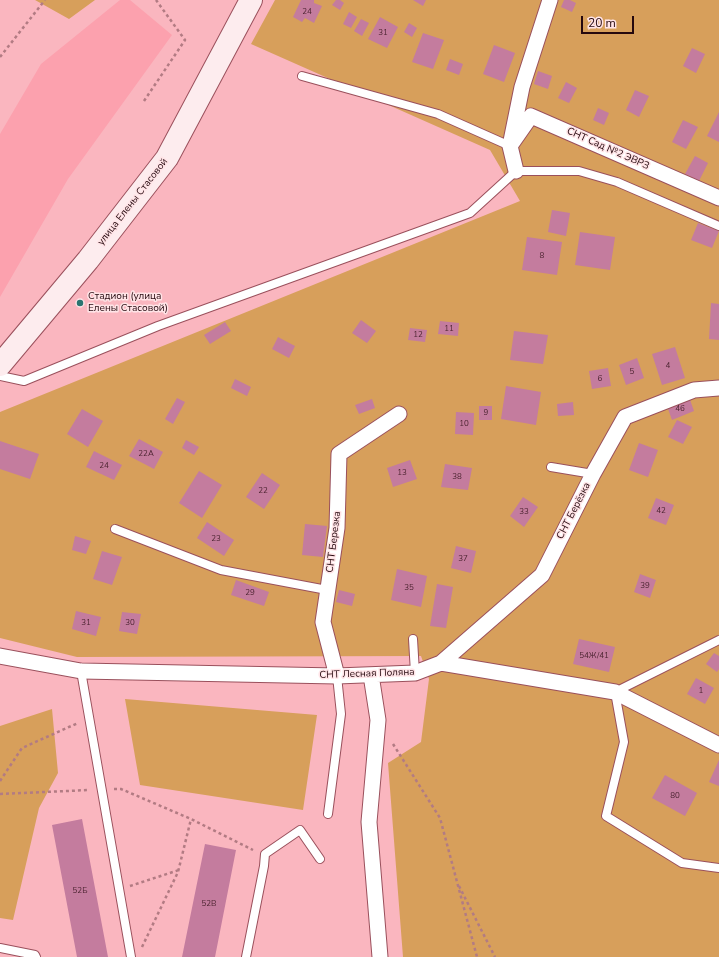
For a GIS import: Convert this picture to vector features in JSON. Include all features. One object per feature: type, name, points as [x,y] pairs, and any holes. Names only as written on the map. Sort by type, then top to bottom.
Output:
[{"type":"main road","name":"улица Елены Стасовой","points":[[0,365],[88,260],[167,158],[251,0]]},
{"type":"street","points":[[516,171],[510,146],[522,87],[550,0]]},
{"type":"street","name":"СНТ Сад №2 ЭВРЗ","points":[[510,146],[531,116],[719,198]]},
{"type":"street","name":"СНТ Берёзка","points":[[441,663],[542,575],[593,474],[625,417],[694,390],[719,388]]},
{"type":"street","name":"СНТ Березка","points":[[337,676],[323,622],[337,528],[339,454],[400,414]]},
{"type":"street","name":"СНТ Лесная Поляна","points":[[0,656],[81,671],[337,676],[416,673],[441,663]]},
{"type":"street","points":[[441,663],[615,692],[719,745]]},
{"type":"street","points":[[371,675],[378,720],[369,822],[380,957]]},
{"type":"lane","points":[[302,76],[438,114],[510,146]]},
{"type":"lane","points":[[0,376],[24,381],[158,326],[470,213],[516,171],[579,170],[617,182],[719,226]]},
{"type":"lane","points":[[551,467],[593,474]]},
{"type":"lane","points":[[115,529],[221,570],[328,590]]},
{"type":"lane","points":[[413,639],[416,673]]},
{"type":"lane","points":[[719,640],[615,692],[624,742],[606,816],[682,863],[719,868]]},
{"type":"lane","points":[[81,671],[131,957]]},
{"type":"lane","points":[[328,814],[341,714],[337,676]]},
{"type":"lane","points":[[246,957],[265,854],[300,830],[320,859]]},
{"type":"lane","points":[[6,951],[35,955],[36,957]]},
{"type":"path","points":[[0,57],[44,0]]},
{"type":"path","points":[[144,101],[185,40],[156,0]]},
{"type":"path","points":[[0,781],[22,748],[90,718]]},
{"type":"path","points":[[378,720],[440,818],[477,957]]},
{"type":"path","points":[[121,789],[190,819],[260,854],[264,866]]},
{"type":"path","points":[[0,794],[102,790]]},
{"type":"path","points":[[141,950],[179,870],[190,819]]},
{"type":"path","points":[[142,882],[179,870]]},
{"type":"path","points":[[457,881],[495,957]]},
{"type":"shaded area","points":[[35,0],[95,0],[69,19]]},
{"type":"shaded area","points":[[120,0],[130,0],[172,35],[68,179],[0,297],[0,134],[41,64]]},
{"type":"shaded area","points":[[275,0],[719,0],[719,957],[403,957],[388,763],[421,742],[429,679],[421,656],[77,657],[0,638],[0,412],[520,201],[490,150],[251,44]]},
{"type":"shaded area","points":[[125,699],[317,715],[303,810],[140,785]]},
{"type":"shaded area","points":[[52,709],[58,773],[39,808],[13,920],[0,918],[0,726]]},
{"type":"building","points":[[301,0],[314,0],[314,3],[322,6],[314,23],[305,18],[302,22],[293,17]]},
{"type":"building","points":[[336,0],[340,0],[344,3],[340,10],[332,5]]},
{"type":"building","points":[[413,0],[426,0],[423,6]]},
{"type":"building","points":[[564,0],[570,0],[576,3],[572,12],[561,7]]},
{"type":"building","points":[[349,12],[357,17],[351,28],[343,24]]},
{"type":"building","points":[[380,17],[398,27],[387,48],[368,39]]},
{"type":"building","points":[[361,19],[369,23],[362,36],[354,31]]},
{"type":"building","points":[[409,23],[417,28],[412,37],[404,32]]},
{"type":"building","points":[[423,33],[444,40],[433,69],[412,62]]},
{"type":"building","points":[[494,45],[515,53],[504,82],[483,74]]},
{"type":"building","points":[[692,48],[705,54],[696,73],[683,66]]},
{"type":"building","points":[[450,59],[463,64],[459,75],[446,70]]},
{"type":"building","points":[[538,71],[552,76],[548,89],[534,84]]},
{"type":"building","points":[[566,82],[577,88],[569,103],[558,98]]},
{"type":"building","points":[[635,90],[649,96],[639,117],[626,110]]},
{"type":"building","points":[[598,108],[609,113],[604,125],[593,120]]},
{"type":"building","points":[[719,112],[719,142],[707,136]]},
{"type":"building","points":[[683,120],[698,127],[686,149],[672,142]]},
{"type":"building","points":[[695,156],[708,163],[699,181],[685,174]]},
{"type":"building","points":[[552,210],[570,213],[566,236],[548,232]]},
{"type":"building","points":[[698,223],[719,231],[712,248],[691,240]]},
{"type":"building","points":[[580,232],[615,237],[610,270],[575,265]]},
{"type":"building","points":[[527,237],[562,242],[557,275],[522,270]]},
{"type":"building","points":[[711,303],[719,304],[719,340],[709,339]]},
{"type":"building","points":[[361,320],[376,331],[367,343],[352,333]]},
{"type":"building","points":[[440,321],[459,323],[458,336],[438,334]]},
{"type":"building","points":[[225,322],[231,331],[210,344],[204,335]]},
{"type":"building","points":[[410,328],[427,330],[425,342],[408,340]]},
{"type":"building","points":[[514,331],[548,335],[543,364],[510,360]]},
{"type":"building","points":[[278,337],[295,346],[289,358],[272,349]]},
{"type":"building","points":[[675,347],[685,378],[662,385],[652,354]]},
{"type":"building","points":[[637,358],[644,378],[626,385],[619,365]]},
{"type":"building","points":[[608,368],[611,386],[592,389],[589,371]]},
{"type":"building","points":[[235,379],[251,387],[247,396],[231,388]]},
{"type":"building","points":[[506,386],[541,392],[536,425],[501,419]]},
{"type":"building","points":[[689,397],[694,411],[672,420],[667,406]]},
{"type":"building","points":[[177,398],[185,402],[173,424],[165,419]]},
{"type":"building","points":[[372,399],[375,408],[359,414],[355,405]]},
{"type":"building","points":[[573,402],[574,415],[558,416],[557,404]]},
{"type":"building","points":[[479,406],[492,406],[492,420],[479,420]]},
{"type":"building","points":[[82,409],[103,421],[88,447],[67,434]]},
{"type":"building","points":[[456,412],[474,413],[473,435],[455,434]]},
{"type":"building","points":[[677,420],[692,427],[683,444],[668,437]]},
{"type":"building","points":[[139,439],[163,452],[154,469],[129,456]]},
{"type":"building","points":[[186,440],[199,447],[194,455],[182,448]]},
{"type":"building","points":[[0,441],[39,454],[30,479],[0,469]]},
{"type":"building","points":[[639,443],[658,450],[648,477],[629,470]]},
{"type":"building","points":[[94,451],[122,465],[114,480],[86,467]]},
{"type":"building","points":[[410,460],[417,479],[393,487],[387,468]]},
{"type":"building","points":[[445,464],[472,468],[468,490],[441,487]]},
{"type":"building","points":[[199,471],[222,485],[202,518],[179,503]]},
{"type":"building","points":[[262,473],[280,485],[264,509],[246,497]]},
{"type":"building","points":[[523,497],[538,507],[524,527],[510,516]]},
{"type":"building","points":[[656,498],[674,505],[666,525],[648,518]]},
{"type":"building","points":[[207,522],[234,540],[224,556],[197,538]]},
{"type":"building","points":[[305,524],[327,526],[323,557],[302,555]]},
{"type":"building","points":[[75,536],[91,541],[86,554],[72,550]]},
{"type":"building","points":[[456,546],[476,551],[471,573],[451,568]]},
{"type":"building","points":[[102,551],[122,557],[112,585],[93,579]]},
{"type":"building","points":[[397,569],[427,576],[421,607],[391,600]]},
{"type":"building","points":[[640,574],[656,580],[650,598],[634,592]]},
{"type":"building","points":[[236,580],[269,592],[264,606],[231,595]]},
{"type":"building","points":[[437,584],[453,587],[446,628],[430,626]]},
{"type":"building","points":[[339,590],[355,594],[352,606],[336,602]]},
{"type":"building","points":[[76,611],[101,617],[96,636],[72,629]]},
{"type":"building","points":[[122,612],[141,614],[137,634],[119,631]]},
{"type":"building","points":[[579,639],[615,647],[609,672],[573,664]]},
{"type":"building","points":[[714,653],[719,656],[719,669],[717,672],[706,664]]},
{"type":"building","points":[[696,678],[714,688],[705,704],[687,694]]},
{"type":"building","points":[[719,760],[719,786],[709,782]]},
{"type":"building","points":[[665,775],[697,793],[685,816],[652,798]]},
{"type":"building","points":[[82,819],[108,957],[77,957],[52,825]]},
{"type":"building","points":[[205,844],[236,850],[215,957],[182,957]]},
{"type":"place","name":"Стадион (улица Елены Стасовой)","points":[[80,303]]}]
